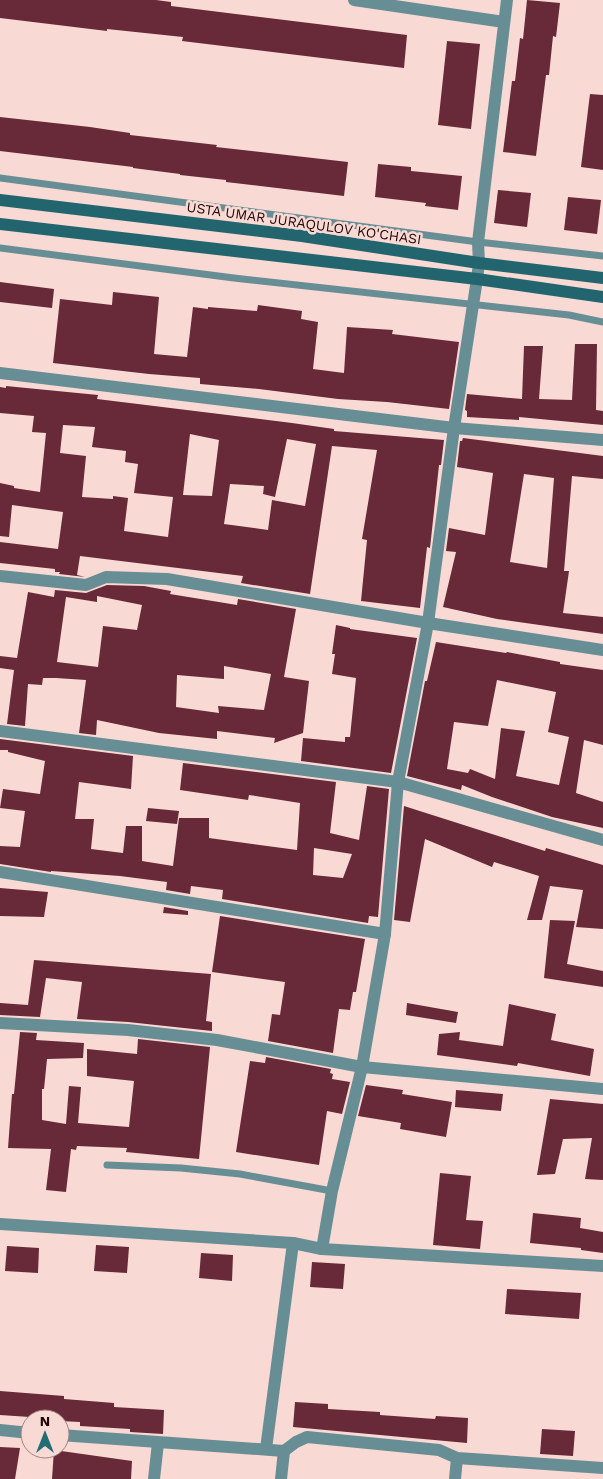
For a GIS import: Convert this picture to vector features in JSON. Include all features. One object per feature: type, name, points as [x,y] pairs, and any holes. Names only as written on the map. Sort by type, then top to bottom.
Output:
[{"type":"main road","name":"USTA UMAR JURAQULOV KO'CHASI","points":[[0,200],[302,236],[479,263],[603,278]]},
{"type":"main road","points":[[0,224],[477,280],[603,298]]},
{"type":"street","points":[[354,0],[504,22]]},
{"type":"street","points":[[322,1249],[332,1191],[362,1067],[385,934],[398,782],[428,623],[454,428],[477,280],[479,263],[478,242],[507,0]]},
{"type":"street","points":[[0,374],[454,428],[603,440]]},
{"type":"street","points":[[0,576],[86,584],[106,577],[166,579],[603,650]]},
{"type":"street","points":[[0,731],[398,782],[603,840]]},
{"type":"street","points":[[0,872],[385,934]]},
{"type":"street","points":[[0,1023],[128,1030],[217,1040],[362,1067],[603,1089]]},
{"type":"street","points":[[0,1224],[293,1243],[322,1249],[603,1266]]},
{"type":"street","points":[[266,1449],[293,1243]]},
{"type":"street","points":[[0,1430],[20,1432]]},
{"type":"street","points":[[70,1436],[284,1451],[296,1442],[307,1438],[439,1450],[457,1458],[603,1468]]},
{"type":"street","points":[[154,1479],[158,1443]]},
{"type":"street","points":[[282,1479],[284,1451]]},
{"type":"street","points":[[455,1479],[457,1458]]},
{"type":"lane","points":[[0,178],[478,242],[603,255]]},
{"type":"lane","points":[[0,248],[224,277],[569,315],[603,322]]},
{"type":"lane","points":[[107,1165],[181,1168],[240,1174],[332,1191]]},
{"type":"building","points":[[0,0],[156,0],[171,2],[171,6],[407,35],[404,68],[182,41],[183,37],[107,29],[107,31],[0,18]]},
{"type":"building","points":[[527,0],[560,3],[556,37],[553,36],[549,75],[546,75],[536,156],[503,152],[512,81],[515,81],[520,38],[523,39]]},
{"type":"building","points":[[447,41],[480,44],[471,129],[438,125]]},
{"type":"building","points":[[590,94],[603,95],[603,170],[581,167]]},
{"type":"building","points":[[0,117],[90,127],[130,133],[130,135],[217,145],[216,147],[348,162],[344,196],[0,151]]},
{"type":"building","points":[[378,164],[411,167],[411,171],[462,176],[458,210],[425,206],[426,203],[375,197]]},
{"type":"building","points":[[498,190],[531,193],[527,227],[494,223]]},
{"type":"building","points":[[568,197],[601,200],[597,234],[564,230]]},
{"type":"building","points":[[0,282],[54,289],[52,308],[0,302]]},
{"type":"building","points":[[113,292],[159,297],[154,354],[187,357],[193,307],[257,311],[258,305],[302,311],[301,319],[318,322],[313,369],[344,373],[347,327],[393,330],[392,334],[459,342],[449,409],[200,384],[200,378],[53,363],[60,299],[112,305]]},
{"type":"building","points":[[575,344],[597,344],[596,410],[603,411],[603,425],[519,417],[519,420],[467,417],[467,411],[465,410],[467,394],[522,399],[524,346],[543,346],[539,399],[572,400]]},
{"type":"building","points":[[6,386],[98,395],[97,399],[292,423],[334,429],[334,431],[444,440],[441,465],[439,465],[430,548],[427,547],[420,608],[361,601],[367,540],[362,539],[377,450],[332,446],[310,594],[241,583],[243,576],[80,556],[77,575],[85,577],[59,574],[60,572],[55,572],[55,569],[0,563],[0,542],[58,549],[63,512],[12,505],[9,537],[0,536],[0,483],[14,486],[14,488],[40,492],[46,433],[32,432],[34,416],[0,413],[0,387],[6,388]],"holes":[[[63,425],[95,427],[92,447],[126,451],[125,462],[138,464],[134,493],[173,497],[168,537],[124,531],[128,498],[113,496],[113,499],[82,497],[86,456],[60,453]],[[190,434],[219,440],[212,496],[183,495]],[[287,439],[316,444],[305,506],[272,500],[268,530],[224,524],[230,484],[264,486],[263,494],[275,497]]]},
{"type":"building","points":[[463,438],[603,456],[603,479],[572,476],[564,571],[569,571],[563,613],[603,617],[603,634],[497,619],[443,607],[456,552],[446,551],[449,528],[485,535],[493,473],[457,467],[460,441]],"holes":[[[524,474],[554,478],[547,568],[510,562]]]},
{"type":"building","points":[[107,585],[144,586],[171,591],[170,594],[237,605],[238,599],[296,609],[284,677],[309,681],[303,733],[274,743],[275,738],[217,731],[217,739],[159,733],[97,720],[96,735],[79,733],[86,680],[56,678],[43,678],[42,685],[28,684],[25,726],[7,724],[14,670],[0,668],[0,656],[17,658],[28,592],[54,597],[55,590],[86,593]],"holes":[[[97,596],[142,605],[137,630],[103,626],[98,667],[57,662],[66,597],[97,602]],[[224,666],[271,674],[264,710],[218,706],[219,713],[176,707],[177,675],[224,679]]]},
{"type":"building","points":[[336,625],[350,629],[417,638],[391,773],[301,761],[303,738],[345,742],[345,737],[350,737],[356,678],[332,674],[335,654],[332,654]]},
{"type":"building","points":[[436,642],[507,652],[560,662],[560,664],[603,670],[603,745],[584,740],[576,793],[603,802],[603,828],[552,817],[462,785],[461,790],[407,776],[425,681],[427,681]],"holes":[[[497,680],[556,692],[548,732],[569,737],[559,785],[516,776],[525,731],[501,728],[495,779],[470,769],[468,773],[447,769],[454,722],[488,726]]]},
{"type":"building","points":[[0,739],[133,756],[131,789],[79,782],[75,819],[94,819],[91,849],[123,853],[126,826],[142,826],[142,861],[173,866],[179,818],[209,818],[209,838],[297,850],[300,803],[249,795],[248,800],[180,790],[183,763],[336,782],[330,833],[359,840],[367,786],[389,789],[378,917],[369,916],[368,923],[222,899],[223,890],[191,886],[190,894],[166,890],[167,882],[120,876],[51,872],[0,864],[0,846],[20,847],[25,811],[0,808],[3,789],[40,794],[45,761],[8,752],[8,750],[0,750]],"holes":[[[314,848],[352,854],[343,878],[313,875]]]},
{"type":"building","points":[[404,806],[545,851],[546,848],[603,865],[603,929],[576,927],[583,890],[550,886],[542,920],[527,920],[539,876],[494,862],[492,867],[425,839],[410,922],[394,920]]},
{"type":"building","points":[[148,808],[179,811],[177,824],[146,821]]},
{"type":"building","points":[[0,888],[48,892],[44,917],[0,916]]},
{"type":"building","points":[[164,907],[188,911],[188,915],[163,913]]},
{"type":"building","points":[[220,916],[365,939],[356,992],[353,992],[350,1010],[339,1009],[333,1053],[268,1041],[272,1014],[280,1015],[285,982],[212,972]]},
{"type":"building","points":[[550,920],[575,921],[567,964],[603,971],[603,987],[544,978]]},
{"type":"building","points":[[34,960],[211,974],[206,1021],[212,1022],[212,1031],[128,1022],[77,1019],[82,982],[46,978],[40,1017],[0,1015],[0,1003],[28,1005]]},
{"type":"building","points":[[407,1003],[458,1012],[456,1023],[406,1015]]},
{"type":"building","points":[[509,1004],[556,1014],[551,1040],[594,1049],[590,1076],[518,1063],[517,1066],[437,1055],[439,1034],[460,1032],[459,1040],[503,1046]]},
{"type":"building","points":[[20,1032],[37,1033],[36,1040],[84,1043],[83,1058],[47,1059],[44,1089],[42,1089],[42,1120],[66,1124],[69,1086],[81,1087],[78,1123],[129,1127],[134,1081],[87,1076],[87,1049],[137,1054],[138,1039],[210,1047],[199,1159],[126,1152],[127,1148],[77,1146],[76,1150],[71,1149],[66,1192],[46,1190],[51,1149],[8,1148],[12,1094],[14,1094]]},
{"type":"building","points":[[266,1057],[331,1069],[332,1079],[350,1082],[342,1114],[327,1111],[319,1165],[236,1152],[250,1061],[265,1063]]},
{"type":"building","points":[[366,1085],[403,1090],[402,1094],[452,1102],[446,1137],[400,1129],[401,1123],[358,1116]]},
{"type":"building","points":[[456,1090],[503,1094],[501,1111],[455,1107]]},
{"type":"building","points":[[550,1099],[603,1104],[603,1180],[585,1179],[592,1138],[563,1139],[555,1174],[537,1175]]},
{"type":"building","points":[[440,1173],[471,1176],[466,1220],[483,1221],[480,1249],[433,1245]]},
{"type":"building","points":[[533,1213],[581,1218],[580,1228],[603,1232],[603,1253],[581,1250],[581,1248],[530,1243]]},
{"type":"building","points":[[96,1245],[129,1247],[127,1273],[94,1271]]},
{"type":"building","points":[[7,1246],[39,1248],[38,1273],[5,1271]]},
{"type":"building","points":[[201,1253],[233,1255],[232,1281],[199,1278]]},
{"type":"building","points":[[312,1262],[345,1264],[343,1289],[310,1287]]},
{"type":"building","points":[[507,1289],[581,1293],[579,1319],[505,1314]]},
{"type":"building","points":[[0,1391],[64,1396],[64,1399],[114,1403],[114,1407],[164,1410],[163,1434],[130,1432],[130,1429],[80,1426],[80,1422],[70,1422],[70,1409],[20,1409],[20,1416],[0,1415]]},
{"type":"building","points":[[295,1402],[328,1404],[328,1409],[380,1412],[380,1415],[435,1419],[436,1416],[468,1418],[467,1443],[293,1427]]},
{"type":"building","points":[[542,1429],[575,1431],[573,1456],[540,1454]]},
{"type":"building","points":[[0,1447],[20,1448],[15,1479],[0,1479]]},
{"type":"building","points":[[70,1452],[132,1461],[131,1479],[52,1479],[53,1459],[70,1459]]}]
